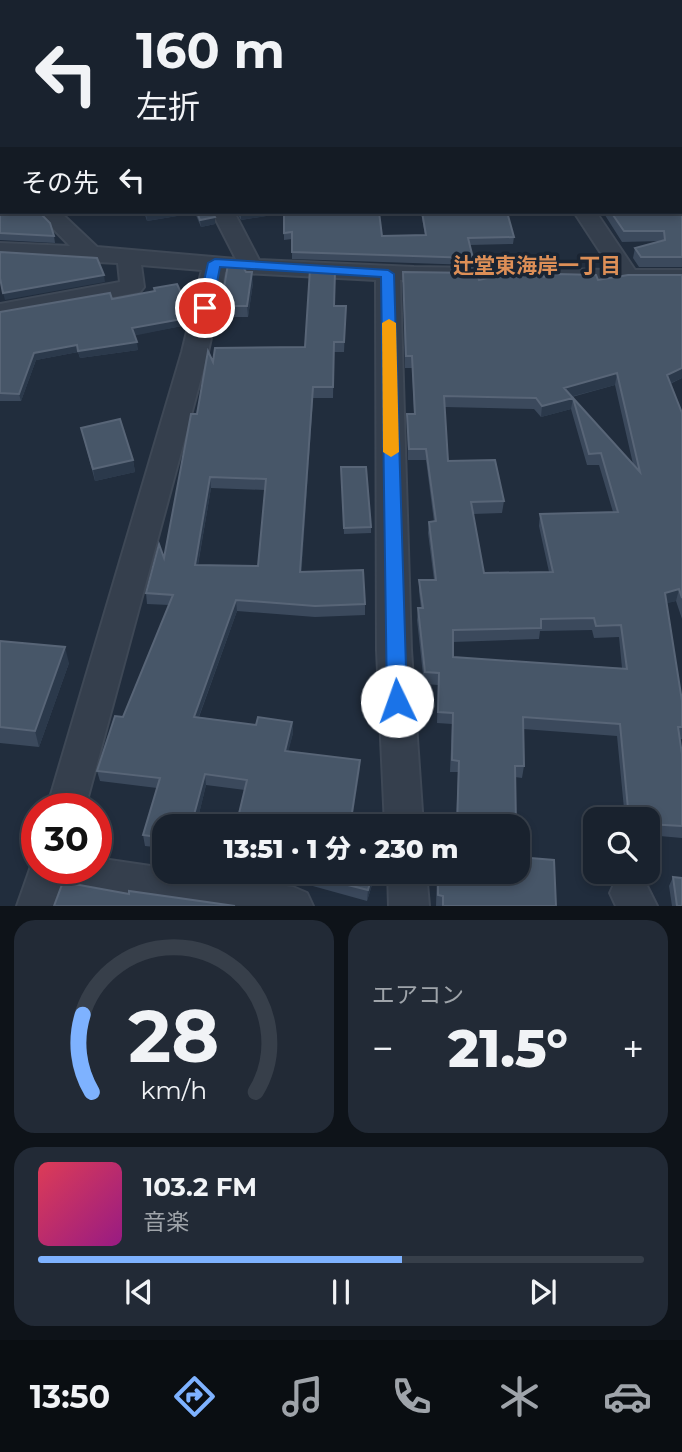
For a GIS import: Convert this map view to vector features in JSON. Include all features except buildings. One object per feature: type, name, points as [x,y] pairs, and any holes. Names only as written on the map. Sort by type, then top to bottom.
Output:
[{"type":"street","points":[[50,214],[89,252]]},
{"type":"street","points":[[224,214],[251,267]]},
{"type":"street","points":[[586,214],[628,277]]},
{"type":"street","points":[[0,250],[89,252],[251,267],[388,274],[682,277]]},
{"type":"street","points":[[0,311],[132,287],[129,255]]},
{"type":"street","points":[[70,793],[195,352],[215,263]]},
{"type":"street","points":[[388,274],[394,650],[403,814]]},
{"type":"street","points":[[112,879],[293,906]]},
{"type":"street","points":[[37,906],[44,884]]},
{"type":"street","points":[[408,884],[409,906]]},
{"type":"slow traffic","points":[[389,323],[391,452]]},
{"type":"district","name":"辻堂東海岸一丁目","points":[[537,266]]},
{"type":"route","points":[[205,308],[215,263],[388,274],[397,701]]}]
